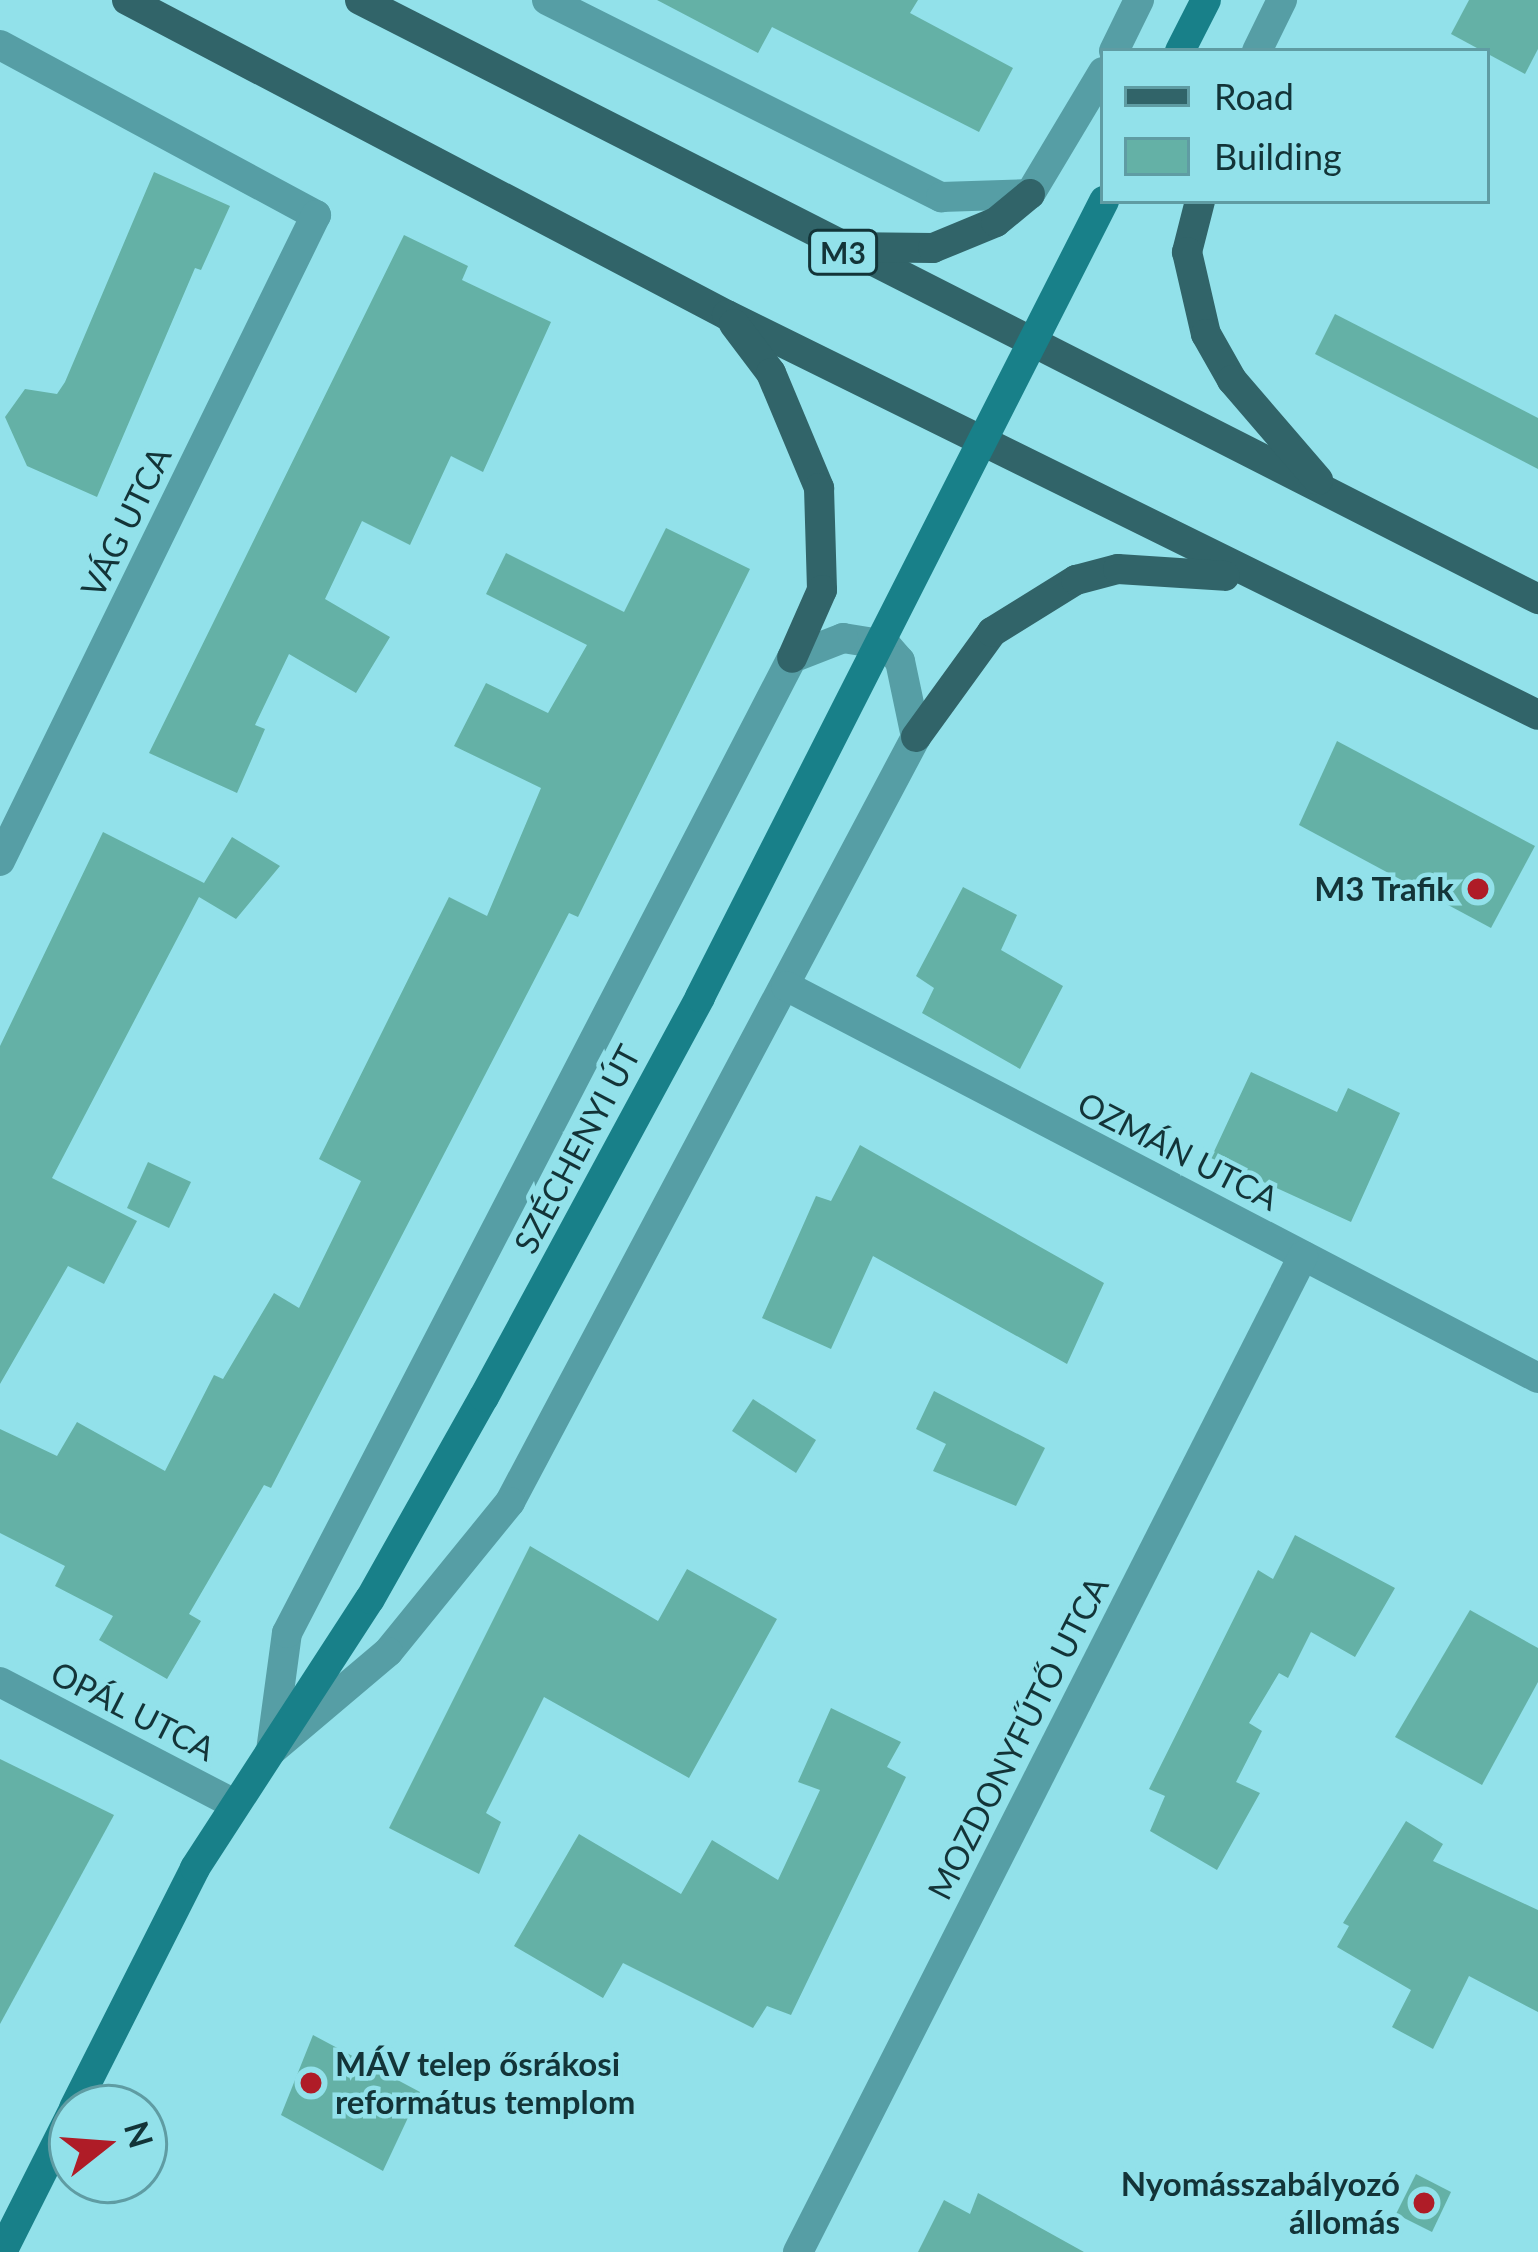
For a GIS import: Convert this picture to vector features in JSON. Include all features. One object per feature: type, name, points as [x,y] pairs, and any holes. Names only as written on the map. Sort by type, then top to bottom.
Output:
[{"type":"main road","points":[[127,0],[727,315],[1249,579],[1538,715]]},
{"type":"main road","name":"M3","points":[[360,0],[834,247],[1538,598]]},
{"type":"main road","points":[[834,247],[933,248],[996,222],[1030,194]]},
{"type":"main road","points":[[1199,204],[1187,252],[1207,334],[1232,380],[1330,493]]},
{"type":"main road","points":[[727,315],[771,373],[819,488],[822,590],[792,658]]},
{"type":"main road","points":[[916,737],[992,632],[1076,580],[1118,569],[1249,579]]},
{"type":"street","points":[[548,0],[941,197],[1030,194],[1100,77]]},
{"type":"street","points":[[1115,48],[1139,0]]},
{"type":"street","points":[[1182,48],[1206,0]]},
{"type":"street","points":[[1258,48],[1282,0]]},
{"type":"street","name":"VÁG UTCA","points":[[0,45],[316,215],[8,827],[0,861]]},
{"type":"street","name":"SZÉCHENYI ÚT","points":[[87,2084],[234,1804],[370,1599],[484,1397],[700,997],[1102,204]]},
{"type":"street","points":[[843,638],[886,645],[907,678],[916,737],[511,1502],[388,1652],[271,1751],[287,1633],[792,658],[843,638]]},
{"type":"street","name":"OZMÁN UTCA","points":[[786,986],[1538,1378]]},
{"type":"street","name":"MOZDONYFŰTŐ UTCA","points":[[798,2252],[1303,1256]]},
{"type":"street","name":"OPÁL UTCA","points":[[0,1682],[234,1804]]},
{"type":"street","name":"SZÉCHENYI ÚT","points":[[2,2252],[48,2160]]},
{"type":"building","points":[[657,0],[918,0],[910,13],[1013,68],[979,132],[772,27],[758,53]]},
{"type":"building","points":[[1469,0],[1538,0],[1538,49],[1525,74],[1490,55],[1490,48],[1477,48],[1451,34]]},
{"type":"building","points":[[154,172],[230,206],[201,270],[195,268],[97,497],[27,466],[5,417],[25,389],[57,394],[65,382]]},
{"type":"building","points":[[404,235],[468,266],[462,280],[551,322],[483,472],[451,456],[410,545],[362,521],[325,599],[390,637],[356,693],[289,654],[255,725],[265,729],[237,793],[149,753]]},
{"type":"building","points":[[1335,314],[1538,418],[1538,469],[1315,354]]},
{"type":"building","points":[[666,528],[750,569],[578,917],[569,913],[271,1488],[264,1485],[189,1614],[201,1621],[167,1679],[99,1640],[113,1616],[55,1586],[65,1566],[0,1533],[0,1429],[57,1456],[77,1422],[165,1471],[214,1375],[223,1379],[274,1293],[299,1308],[361,1181],[319,1159],[449,897],[487,916],[541,788],[454,746],[486,683],[548,713],[587,645],[486,594],[506,553],[624,612]]},
{"type":"building","points":[[1337,741],[1535,846],[1491,928],[1299,825]]},
{"type":"building","points":[[103,832],[204,883],[232,837],[280,866],[236,919],[199,897],[52,1178],[137,1221],[104,1284],[68,1266],[0,1384],[0,1046]]},
{"type":"building","points":[[963,887],[1017,915],[1001,950],[1063,986],[1020,1069],[922,1013],[934,988],[916,976]]},
{"type":"building","points":[[1251,1072],[1337,1112],[1348,1088],[1400,1113],[1351,1222],[1211,1158]]},
{"type":"building","points":[[860,1145],[1104,1283],[1067,1364],[873,1256],[831,1349],[762,1318],[816,1196],[831,1201]]},
{"type":"building","points":[[148,1162],[191,1182],[169,1228],[127,1208]]},
{"type":"building","points":[[934,1391],[1045,1448],[1016,1506],[933,1471],[946,1444],[916,1429]]},
{"type":"building","points":[[753,1399],[816,1440],[796,1473],[732,1431]]},
{"type":"building","points":[[1295,1535],[1395,1588],[1355,1657],[1311,1632],[1288,1678],[1279,1673],[1249,1723],[1262,1731],[1236,1782],[1260,1793],[1217,1870],[1150,1831],[1165,1796],[1149,1789],[1258,1570],[1273,1579]]},
{"type":"building","points":[[530,1546],[658,1621],[687,1569],[777,1619],[689,1778],[544,1697],[486,1813],[501,1822],[479,1874],[389,1828]]},
{"type":"building","points":[[1470,1610],[1538,1648],[1538,1682],[1482,1785],[1395,1737]]},
{"type":"building","points":[[831,1708],[901,1742],[887,1767],[906,1777],[791,2015],[767,2006],[753,2028],[623,1963],[603,1998],[514,1946],[579,1834],[681,1894],[712,1840],[778,1880],[820,1790],[798,1782]]},
{"type":"building","points":[[0,1759],[114,1815],[0,2024]]},
{"type":"building","points":[[1406,1821],[1443,1844],[1433,1861],[1538,1910],[1538,2012],[1469,1976],[1433,2049],[1392,2027],[1411,1990],[1337,1947],[1349,1926],[1343,1923]]},
{"type":"building","points":[[313,2035],[420,2092],[383,2171],[281,2115]]},
{"type":"building","name":"Nyomásszabályozó állomás","points":[[1416,2174],[1451,2192],[1432,2232],[1396,2214]]},
{"type":"building","points":[[978,2193],[1084,2252],[918,2252],[944,2200],[970,2214]]},
{"type":"place","name":"M3 Trafik","points":[[1478,889]]},
{"type":"place","name":"MÁV telep ősrákosi református templom","points":[[311,2083]]},
{"type":"place","name":"Nyomásszabályozó állomás","points":[[1424,2203]]}]
